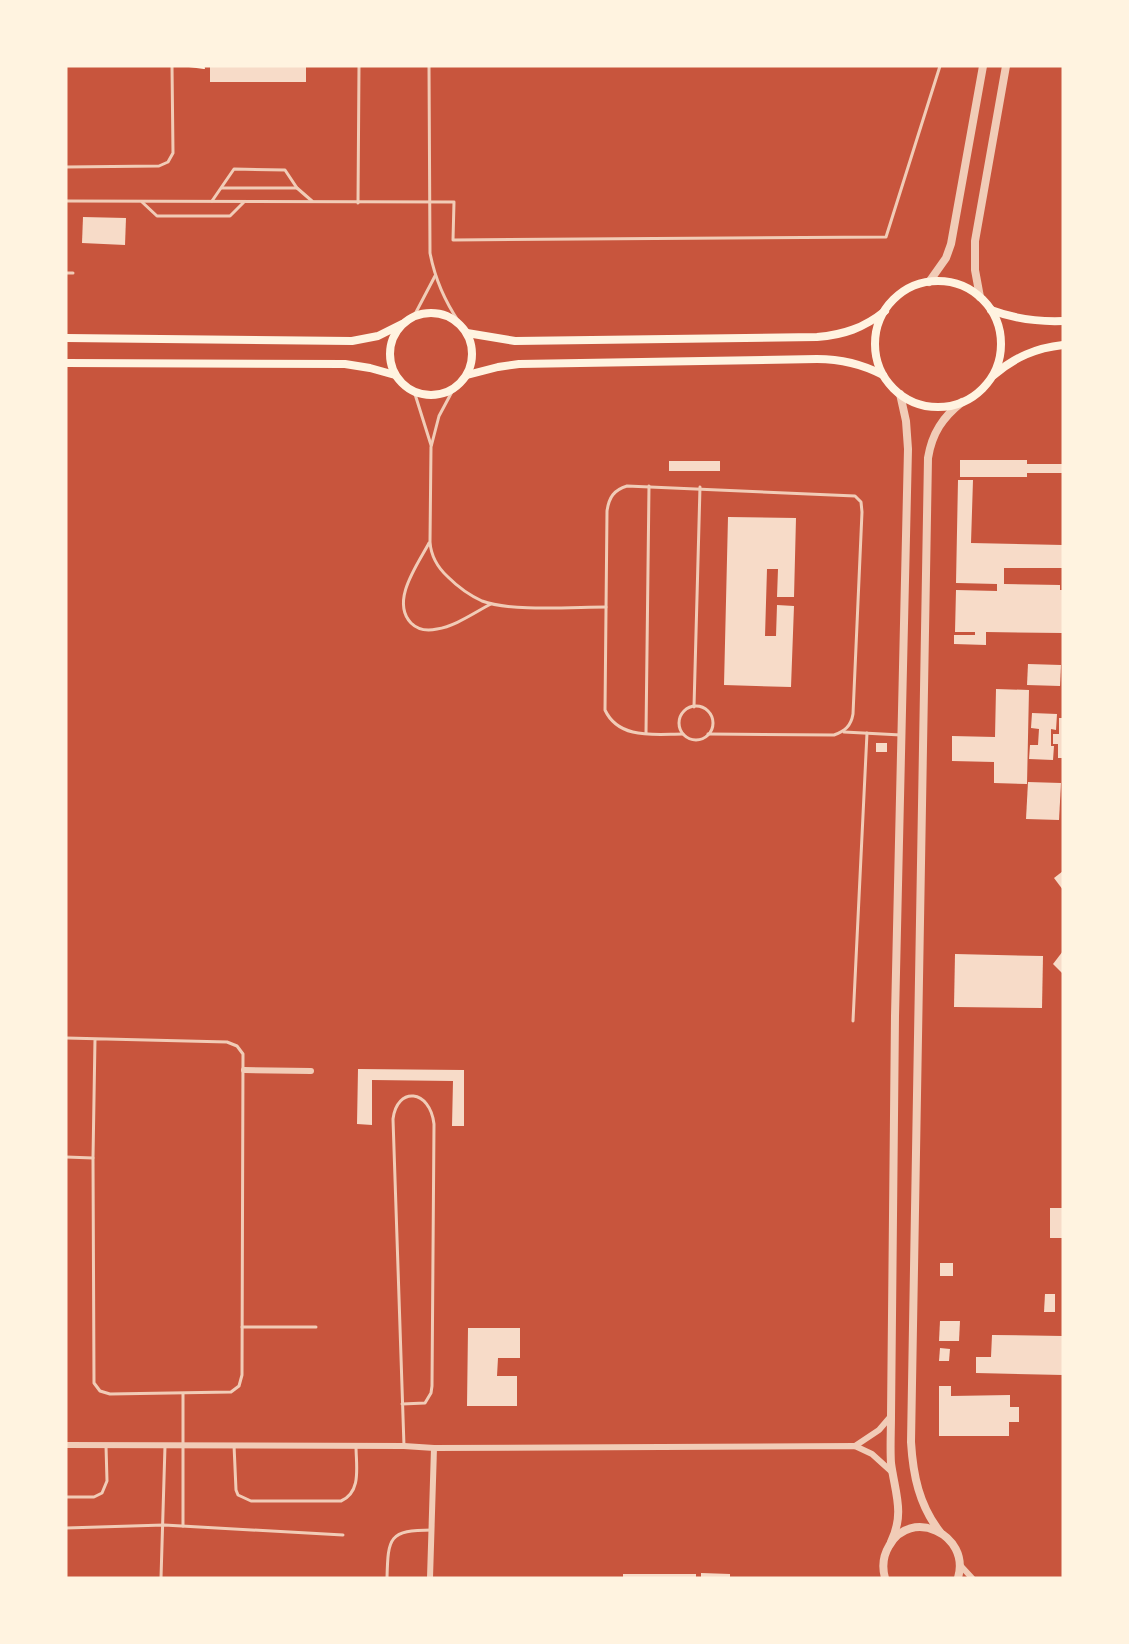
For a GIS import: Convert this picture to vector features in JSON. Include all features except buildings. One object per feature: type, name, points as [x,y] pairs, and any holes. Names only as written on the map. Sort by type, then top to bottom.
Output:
[{"type":"main road","points":[[467,333],[515,341],[816,337],[846,333],[873,321],[899,295],[918,284],[951,282],[972,291],[991,310],[1000,331],[1001,343],[1000,355],[992,377]]},
{"type":"main road","points":[[991,310],[1027,320],[1063,321]]},
{"type":"main road","points":[[885,311],[876,336],[877,356],[883,375],[900,394],[911,401],[930,406],[950,406],[962,402],[984,387],[992,377],[1017,358],[1032,351],[1063,345]]},
{"type":"main road","points":[[66,338],[345,342],[378,336],[414,316],[437,313],[459,322],[467,333],[472,354],[467,375],[454,388],[441,394],[427,395],[403,385],[391,365],[391,343],[402,324]]},
{"type":"main road","points":[[467,375],[519,364],[817,359],[844,361],[883,375]]},
{"type":"main road","points":[[66,363],[345,364],[395,375]]},
{"type":"street","points":[[929,282],[942,264],[951,244],[983,66]]},
{"type":"street","points":[[980,297],[975,270],[975,242],[1006,66]]},
{"type":"street","points":[[885,1578],[883,1563],[898,1524],[899,1514],[891,1461],[891,1416],[895,1016],[908,449],[906,422],[900,394]]},
{"type":"street","points":[[962,402],[942,420],[935,432],[928,458],[910,1442],[912,1466],[921,1500],[940,1532],[954,1546],[960,1565],[972,1578]]},
{"type":"street","points":[[244,1070],[311,1071]]},
{"type":"street","points":[[855,1446],[879,1430],[891,1416]]},
{"type":"street","points":[[66,1444],[434,1448],[855,1446],[872,1454],[893,1473]]},
{"type":"street","points":[[430,1578],[434,1448]]},
{"type":"street","points":[[891,1542],[908,1529],[930,1528],[940,1532]]},
{"type":"street","points":[[958,1578],[960,1565]]},
{"type":"lane","points":[[66,167],[159,166],[168,162],[173,153],[172,66]]},
{"type":"lane","points":[[358,202],[359,66]]},
{"type":"lane","points":[[429,66],[430,253],[441,292],[459,322]]},
{"type":"lane","points":[[66,201],[454,202],[453,240],[886,237],[940,66]]},
{"type":"lane","points":[[212,202],[234,169],[285,170],[297,188],[313,202]]},
{"type":"lane","points":[[222,188],[297,188]]},
{"type":"lane","points":[[141,201],[157,216],[230,216],[244,202]]},
{"type":"lane","points":[[66,273],[73,273]]},
{"type":"lane","points":[[414,316],[435,276]]},
{"type":"lane","points":[[454,388],[439,416],[431,447],[430,542],[436,563],[445,574],[471,596],[492,603],[512,606],[606,607]]},
{"type":"lane","points":[[414,391],[431,447]]},
{"type":"lane","points":[[627,486],[649,486],[850,494],[861,502],[853,714],[849,725],[843,731],[834,735],[822,736],[708,734],[698,740],[693,740],[683,734],[630,732],[613,723],[605,710],[608,502],[619,489],[627,486]]},
{"type":"lane","points":[[646,734],[649,486]]},
{"type":"lane","points":[[694,707],[700,488]]},
{"type":"lane","points":[[430,542],[404,594],[404,612],[413,625],[424,630],[439,629],[492,603]]},
{"type":"lane","points":[[683,734],[679,725],[681,715],[694,707],[703,708],[710,714],[712,724],[708,734]]},
{"type":"lane","points":[[843,731],[902,736]]},
{"type":"lane","points":[[854,1021],[867,733]]},
{"type":"lane","points":[[66,1038],[233,1043],[243,1054],[242,1376],[239,1386],[231,1392],[183,1395],[110,1394],[100,1391],[94,1383],[95,1039]]},
{"type":"lane","points":[[402,1404],[425,1403],[432,1386],[434,1124],[429,1106],[420,1097],[413,1096],[400,1101],[395,1107],[393,1119],[402,1404],[404,1446]]},
{"type":"lane","points":[[66,1157],[93,1158]]},
{"type":"lane","points":[[242,1327],[316,1327]]},
{"type":"lane","points":[[183,1395],[183,1526]]},
{"type":"lane","points":[[66,1497],[94,1497],[102,1493],[107,1481],[106,1444]]},
{"type":"lane","points":[[161,1578],[165,1444]]},
{"type":"lane","points":[[234,1445],[236,1490],[238,1495],[251,1501],[341,1501],[348,1498],[357,1483],[356,1446]]},
{"type":"lane","points":[[66,1528],[164,1525],[343,1535]]},
{"type":"lane","points":[[387,1578],[388,1547],[394,1537],[410,1530],[432,1530]]},
{"type":"path","points":[[189,66],[204,68]]}]
